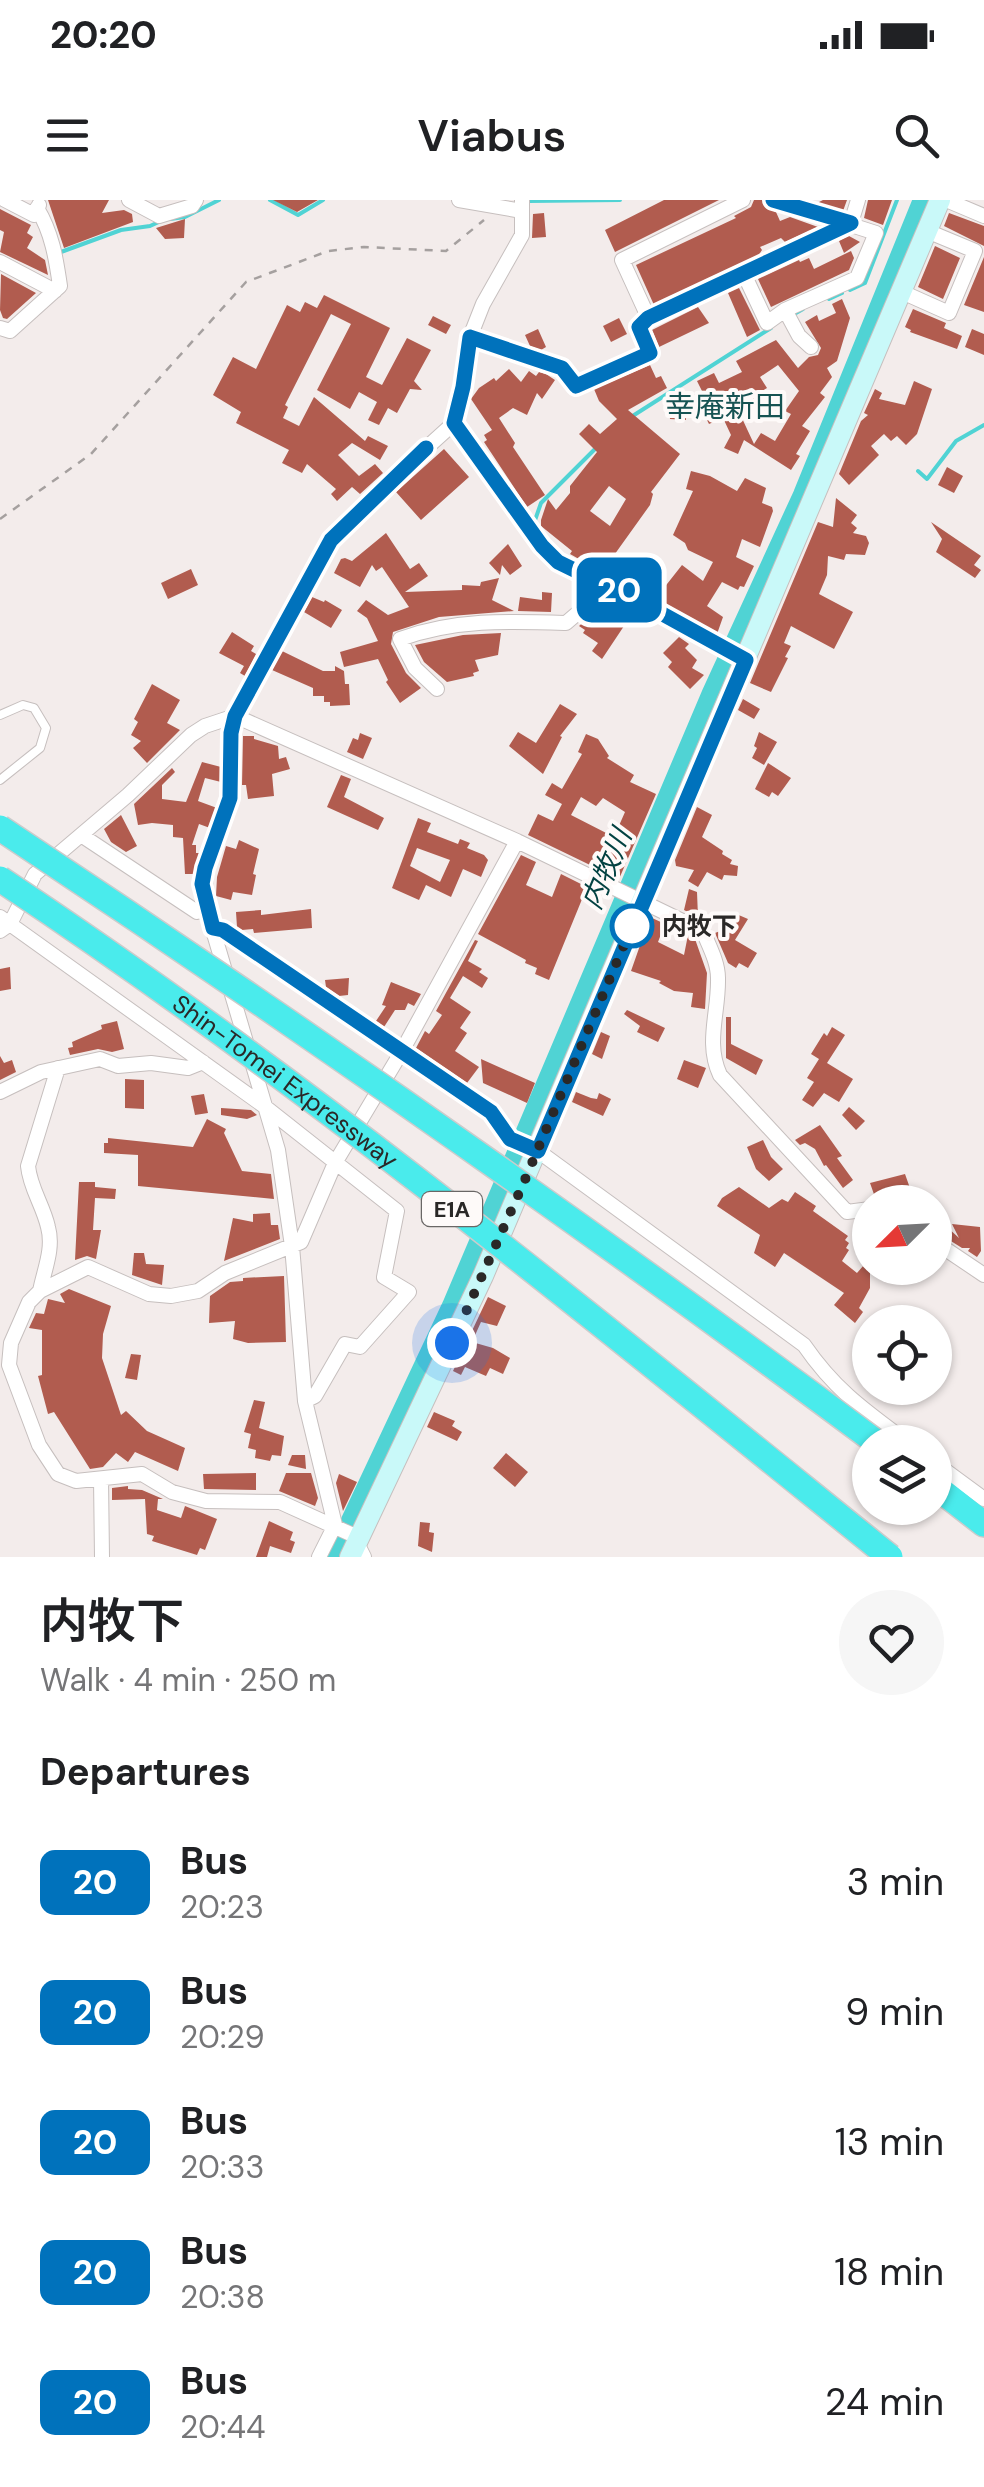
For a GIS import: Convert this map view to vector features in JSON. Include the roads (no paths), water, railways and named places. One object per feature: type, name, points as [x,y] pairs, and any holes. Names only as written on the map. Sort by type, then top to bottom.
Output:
[{"type":"highway","name":"Shin-Tomei Expressway","points":[[0,828],[342,1056],[576,1221],[853,1425]]},
{"type":"highway","name":"Shin-Tomei Expressway","points":[[0,879],[200,1017],[340,1122],[890,1557]]},
{"type":"highway","points":[[952,1499],[984,1524]]},
{"type":"street","points":[[5,200],[34,215],[39,204]]},
{"type":"street","points":[[129,200],[159,216],[192,206],[196,200]]},
{"type":"street","points":[[350,1541],[305,1402],[292,1246],[278,1150],[202,884],[230,798],[235,716],[331,540],[454,423],[470,337],[483,304],[522,236],[522,205],[492,207],[459,200]]},
{"type":"street","points":[[648,318],[622,260],[743,200]]},
{"type":"street","points":[[744,274],[767,322],[858,278],[876,233],[773,200]]},
{"type":"street","points":[[470,337],[562,368],[576,386],[650,353],[639,327],[648,318],[851,223],[858,200]]},
{"type":"street","points":[[319,1557],[350,1541],[484,1276],[639,900],[927,231],[943,200],[984,216]]},
{"type":"street","points":[[0,328],[10,331],[60,286],[55,253],[39,204]]},
{"type":"street","points":[[902,292],[949,313],[964,281],[975,251],[927,231]]},
{"type":"street","points":[[0,262],[55,291]]},
{"type":"street","points":[[785,310],[799,336],[812,348]]},
{"type":"street","points":[[454,423],[542,546],[558,562],[603,582],[742,659]]},
{"type":"street","points":[[437,689],[415,668],[400,639],[430,628],[480,620],[566,623],[587,605],[603,582]]},
{"type":"street","points":[[305,1402],[315,1396],[345,1344],[360,1347],[409,1292],[384,1277],[397,1210],[264,1106],[3,924],[35,874],[206,726],[235,716],[517,842],[703,931],[719,975],[712,1040],[713,1061],[720,1076],[847,1212],[852,1211]]},
{"type":"street","points":[[81,835],[197,912],[207,910]]},
{"type":"street","points":[[350,1541],[280,1502],[206,1502],[172,1492],[142,1474],[76,1481],[58,1474],[39,1445],[10,1365],[11,1343],[29,1302],[40,1291],[88,1268],[149,1294],[171,1296],[198,1291],[225,1273],[300,1242],[335,1163],[402,1051],[517,842]]},
{"type":"street","points":[[213,928],[223,930],[491,1112],[510,1139],[535,1150],[804,1345],[826,1377],[849,1400],[884,1425]]},
{"type":"street","points":[[0,1092],[20,1080],[100,1059],[118,1066],[151,1062],[188,1068],[203,1062]]},
{"type":"street","points":[[40,1291],[49,1257],[49,1229],[28,1166],[58,1068]]},
{"type":"street","points":[[952,1253],[984,1274]]},
{"type":"street","points":[[952,1475],[984,1499]]},
{"type":"street","points":[[101,1479],[102,1557]]},
{"type":"lane","points":[[0,714],[24,705],[34,708],[46,728],[40,748],[0,780]]},
{"type":"waterway","points":[[170,219],[185,217],[219,200]]},
{"type":"waterway","points":[[270,200],[298,215],[323,200]]},
{"type":"waterway","points":[[529,201],[620,200]]},
{"type":"waterway","points":[[850,290],[865,283],[897,200]]},
{"type":"waterway","name":"内牧川","points":[[335,1557],[453,1306],[713,693],[804,495],[924,200]]},
{"type":"waterway","points":[[61,252],[121,230],[161,221]]},
{"type":"waterway","points":[[829,299],[842,293]]},
{"type":"waterway","points":[[796,313],[803,309]]},
{"type":"waterway","points":[[631,417],[771,328]]},
{"type":"waterway","points":[[918,471],[927,479],[956,441],[984,425]]},
{"type":"waterway","points":[[533,526],[541,503],[598,446]]},
{"type":"place","name":"内牧下","points":[[632,926]]},
{"type":"district","name":"幸庵新田","points":[[725,407]]}]
